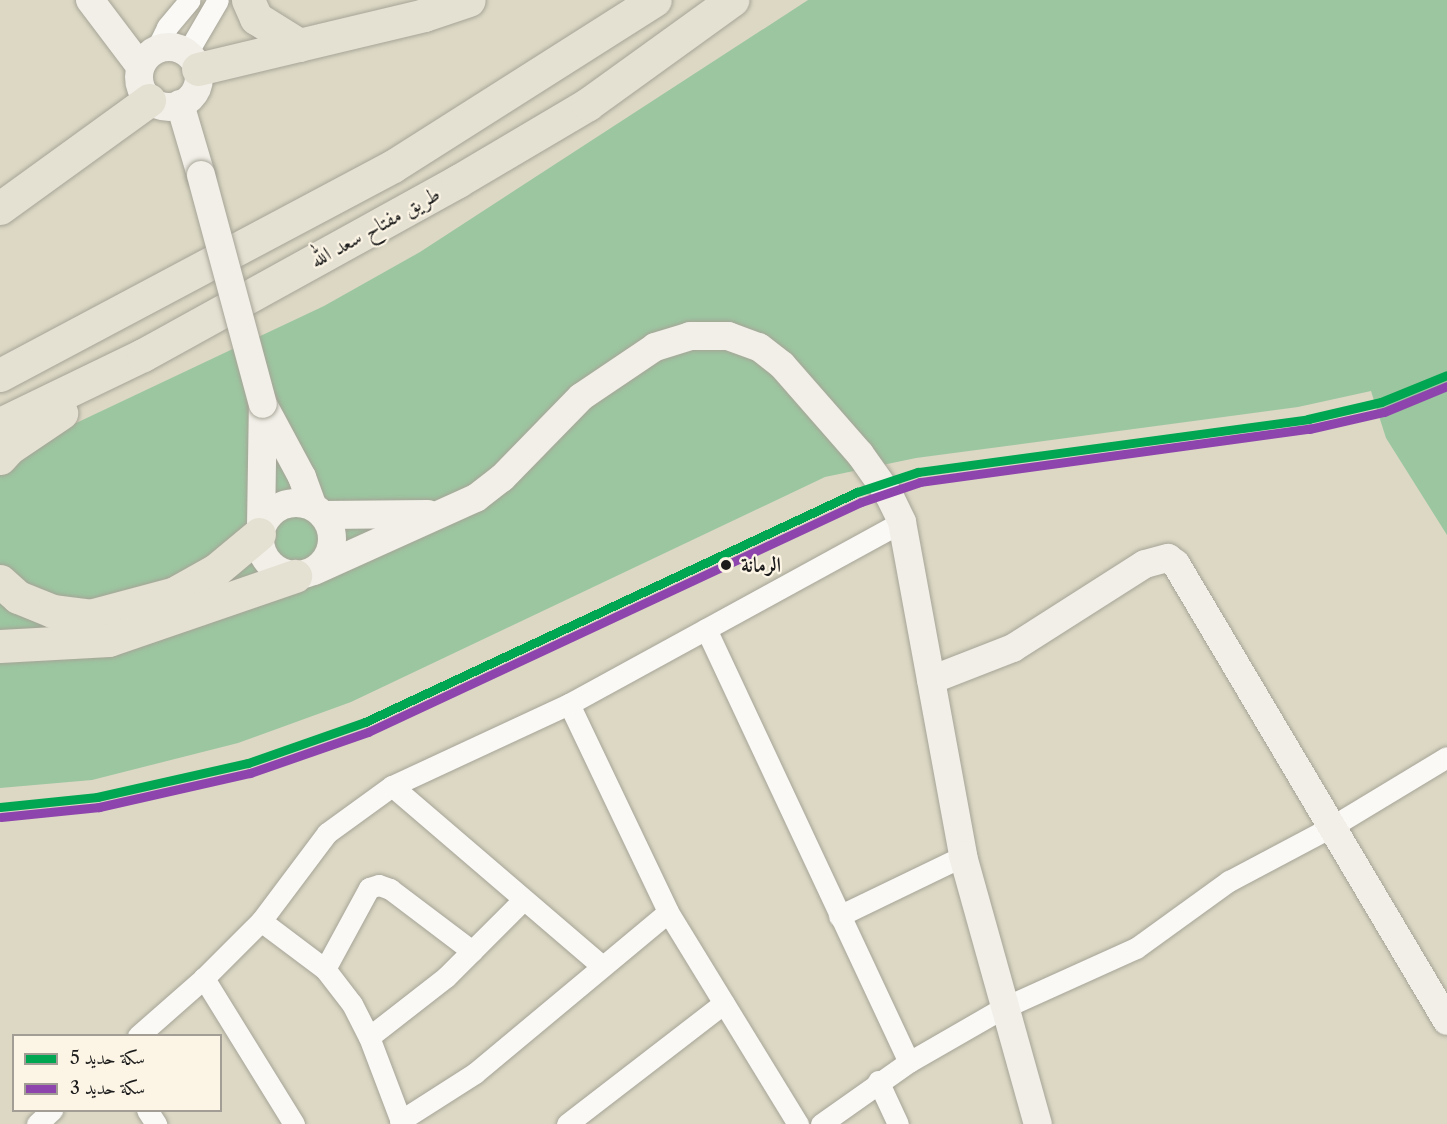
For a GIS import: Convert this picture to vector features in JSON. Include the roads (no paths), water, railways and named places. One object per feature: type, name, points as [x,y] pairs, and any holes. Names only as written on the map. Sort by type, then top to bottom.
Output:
[{"type":"highway","points":[[248,0],[256,18],[299,45]]},
{"type":"highway","points":[[192,61],[299,45],[424,15],[469,0]]},
{"type":"highway","points":[[0,375],[393,166],[655,0]]},
{"type":"highway","name":"طريق مفتاح سعد الله","points":[[0,424],[143,355],[458,181],[588,104],[732,0]]},
{"type":"highway","points":[[0,208],[165,102]]},
{"type":"highway","points":[[0,458],[9,448],[143,355]]},
{"type":"highway","points":[[0,581],[18,597],[52,611],[90,616],[175,593],[216,570],[260,530]]},
{"type":"highway","points":[[0,646],[109,640],[305,573]]},
{"type":"street","points":[[90,0],[148,58]]},
{"type":"street","points":[[190,0],[166,27],[148,58],[140,84],[165,102],[201,175],[263,404],[333,537],[328,558],[305,573]]},
{"type":"street","points":[[165,102],[196,88],[192,61],[218,0]]},
{"type":"street","points":[[148,58],[170,46],[192,61]]},
{"type":"street","points":[[263,404],[260,530],[267,562],[276,570],[305,573],[476,498],[502,478],[581,397],[655,347],[681,339],[728,336],[759,347],[782,365],[860,454],[890,495],[902,522],[963,856],[1003,1008],[1038,1124]]},
{"type":"street","points":[[260,530],[271,511],[284,504],[297,501],[318,510],[443,513]]},
{"type":"street","points":[[139,1034],[204,978],[261,921],[327,832],[392,786],[568,704],[902,522]]},
{"type":"street","points":[[931,680],[1013,648],[1145,564],[1168,558],[1176,564],[1447,1021]]},
{"type":"street","points":[[706,629],[909,1062]]},
{"type":"street","points":[[568,704],[668,912],[798,1124]]},
{"type":"street","points":[[821,1124],[878,1081],[909,1062],[1003,1008],[1136,948],[1229,881],[1331,827],[1447,757]]},
{"type":"street","points":[[392,786],[522,901],[601,965]]},
{"type":"street","points":[[839,916],[963,856]]},
{"type":"street","points":[[326,969],[369,888],[379,885],[390,889],[472,951]]},
{"type":"street","points":[[369,1037],[446,977],[522,901]]},
{"type":"street","points":[[261,921],[326,969],[352,1004],[369,1037],[401,1123],[475,1073],[601,965],[668,912]]},
{"type":"street","points":[[204,978],[294,1124]]},
{"type":"street","points":[[578,1120],[724,1003]]},
{"type":"street","points":[[878,1081],[898,1124]]},
{"type":"street","points":[[37,1124],[50,1112]]},
{"type":"rail line","name":"5","points":[[0,807],[97,797],[248,763],[365,722],[857,492],[918,472],[1308,419],[1381,402],[1447,375]]},
{"type":"rail line","name":"3","points":[[1,817],[99,807],[250,773],[368,732],[861,502],[920,482],[1309,429],[1384,412],[1447,386]]},
{"type":"place","name":"الرمانة","points":[[726,565]]}]
